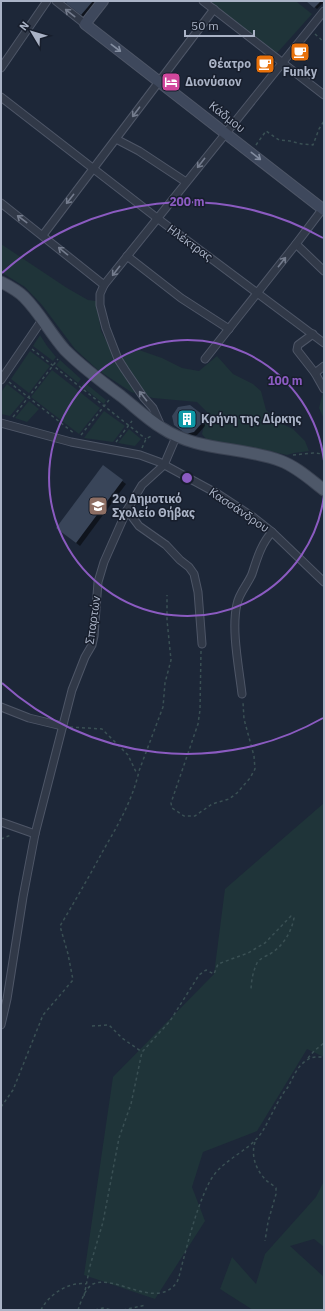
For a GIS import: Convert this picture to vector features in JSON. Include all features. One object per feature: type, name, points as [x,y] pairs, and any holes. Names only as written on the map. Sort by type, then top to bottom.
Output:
[{"type":"main road","points":[[85,24],[103,1]]},
{"type":"main road","name":"Κάδμου","points":[[85,24],[323,208]]},
{"type":"main road","points":[[1,282],[23,296],[66,350],[89,372],[162,429],[176,437],[199,445],[244,452],[281,461],[324,490]]},
{"type":"street","points":[[1,68],[47,1]]},
{"type":"street","name":"Κάδμου","points":[[56,1],[85,24]]},
{"type":"street","points":[[203,1],[324,95]]},
{"type":"street","points":[[43,235],[214,9]]},
{"type":"street","points":[[162,429],[153,408],[124,370],[118,359],[106,328],[100,305],[100,294],[104,285],[157,218],[324,11]]},
{"type":"street","name":"Ηλέκτρας","points":[[1,97],[157,218],[258,292],[324,343]]},
{"type":"street","points":[[116,139],[139,151],[186,182]]},
{"type":"street","points":[[1,203],[104,285]]},
{"type":"street","points":[[205,359],[323,208]]},
{"type":"street","points":[[296,244],[324,271]]},
{"type":"street","points":[[127,256],[181,298],[229,329]]},
{"type":"street","points":[[2,379],[42,320]]},
{"type":"street","points":[[313,334],[296,348],[315,373],[324,389]]},
{"type":"street","points":[[315,373],[324,366]]},
{"type":"street","name":"Κασσάνδρου","points":[[1,423],[70,442],[140,455],[164,465],[218,494],[253,517],[272,532],[324,582]]},
{"type":"street","points":[[164,465],[176,437]]},
{"type":"street","name":"Σπαρτών","points":[[1,1025],[7,999],[23,897],[35,834],[72,690],[85,657],[92,645],[94,636],[98,582],[104,562],[127,510],[142,484],[164,465]]},
{"type":"street","points":[[127,510],[139,526],[166,545],[194,574],[198,592],[202,644]]},
{"type":"street","points":[[242,694],[236,634],[235,614],[237,603],[251,576],[266,538],[272,532]]},
{"type":"street","points":[[1,707],[28,718],[62,726]]},
{"type":"street","points":[[1,822],[35,834]]},
{"type":"path","points":[[309,28],[324,42]]},
{"type":"path","points":[[250,152],[266,131],[279,140],[313,145],[319,129],[324,121]]},
{"type":"path","points":[[26,344],[146,439]]},
{"type":"path","points":[[13,417],[58,359]]},
{"type":"path","points":[[2,379],[28,397],[79,437],[109,400]]},
{"type":"path","points":[[115,443],[132,421]]},
{"type":"path","points":[[281,461],[289,456],[298,454],[324,454]]},
{"type":"path","points":[[1,1107],[13,1090],[43,1015],[73,980],[68,954],[60,926],[81,892],[118,825],[163,707],[165,683],[171,660],[167,620],[167,594]]},
{"type":"path","points":[[202,644],[200,710],[198,724],[171,803],[172,808],[184,816],[195,816],[212,804],[229,799],[237,793],[250,778],[255,769],[254,756],[244,719],[242,694]]},
{"type":"path","points":[[62,726],[102,729],[128,755],[138,775]]},
{"type":"path","points":[[84,1296],[103,1222],[118,1138],[131,1104],[142,1052],[170,1021],[199,976],[206,970],[214,974],[218,964],[248,953],[265,943],[291,916],[294,918],[293,925],[288,937],[282,945],[258,962],[251,981],[251,991]]},
{"type":"path","points":[[92,1026],[109,1025],[122,1038],[142,1052]]},
{"type":"path","points":[[174,1288],[210,1180],[222,1167],[255,1140],[268,1123],[280,1098],[296,1072],[314,1051],[324,1044]]},
{"type":"path","points":[[307,1059],[324,1057]]},
{"type":"path","points":[[255,1140],[252,1152],[255,1161],[264,1178],[276,1188],[276,1194],[268,1222],[265,1241]]},
{"type":"path","points":[[78,1310],[84,1296],[93,1284],[101,1283],[107,1286]]},
{"type":"path","points":[[41,1310],[48,1300],[66,1287],[76,1284],[86,1284]]},
{"type":"path","points":[[123,1310],[148,1304],[140,1302]]},
{"type":"path","points":[[95,1310],[103,1308],[112,1310]]},
{"type":"green space","points":[[208,1],[293,1],[297,2],[312,14],[277,53]]},
{"type":"green space","points":[[1,244],[67,288],[88,300],[96,301],[101,331],[109,346],[113,360],[139,350],[162,358],[182,368],[199,371],[217,356],[233,374],[253,384],[261,391],[266,410],[280,423],[293,429],[305,441],[309,451],[287,455],[206,439],[202,434],[207,412],[197,402],[153,398],[131,392],[98,370],[75,349],[42,305],[25,287],[1,272]]},
{"type":"green space","points":[[40,335],[56,357],[53,361],[33,346]]},
{"type":"green space","points":[[30,351],[50,366],[29,393],[11,379]]},
{"type":"green space","points":[[60,360],[81,379],[78,383],[56,365]]},
{"type":"green space","points":[[52,370],[100,408],[79,434],[31,397]]},
{"type":"green space","points":[[84,382],[106,400],[104,404],[81,386]]},
{"type":"green space","points":[[7,384],[25,398],[10,416],[1,414],[1,392]]},
{"type":"green space","points":[[324,388],[324,419],[319,408]]},
{"type":"green space","points":[[29,401],[39,409],[27,422],[15,418]]},
{"type":"green space","points":[[104,411],[125,426],[113,442],[84,438]]},
{"type":"green space","points":[[129,429],[141,439],[135,446],[118,443]]},
{"type":"green space","points":[[324,803],[324,1057],[307,1049],[257,1131],[203,1152],[192,1187],[205,1221],[155,1299],[84,1275],[113,1077],[214,974],[225,889]]},
{"type":"green space","points":[[324,1181],[324,1247],[314,1239],[290,1246],[324,1277],[324,1310],[253,1310],[220,1289],[232,1257],[256,1284],[265,1254],[316,1197]]},
{"type":"building","points":[[68,1],[93,1],[81,15],[66,3]]},
{"type":"building","points":[[306,1],[321,1],[314,8]]},
{"type":"building","name":"Κρήνη της Δίρκης","points":[[190,405],[203,415],[202,423],[194,432],[186,434],[174,425],[172,416],[178,407]]},
{"type":"building","points":[[103,465],[123,480],[76,543],[56,528]]},
{"type":"place","name":"Funky","points":[[300,52]]},
{"type":"place","name":"Θέατρο","points":[[265,64]]},
{"type":"place","name":"Διονύσιον","points":[[171,82]]},
{"type":"place","name":"Κρήνη της Δίρκης","points":[[187,419]]},
{"type":"place","name":"2ο Δημοτικό Σχολείο Θήβας","points":[[98,506]]}]
